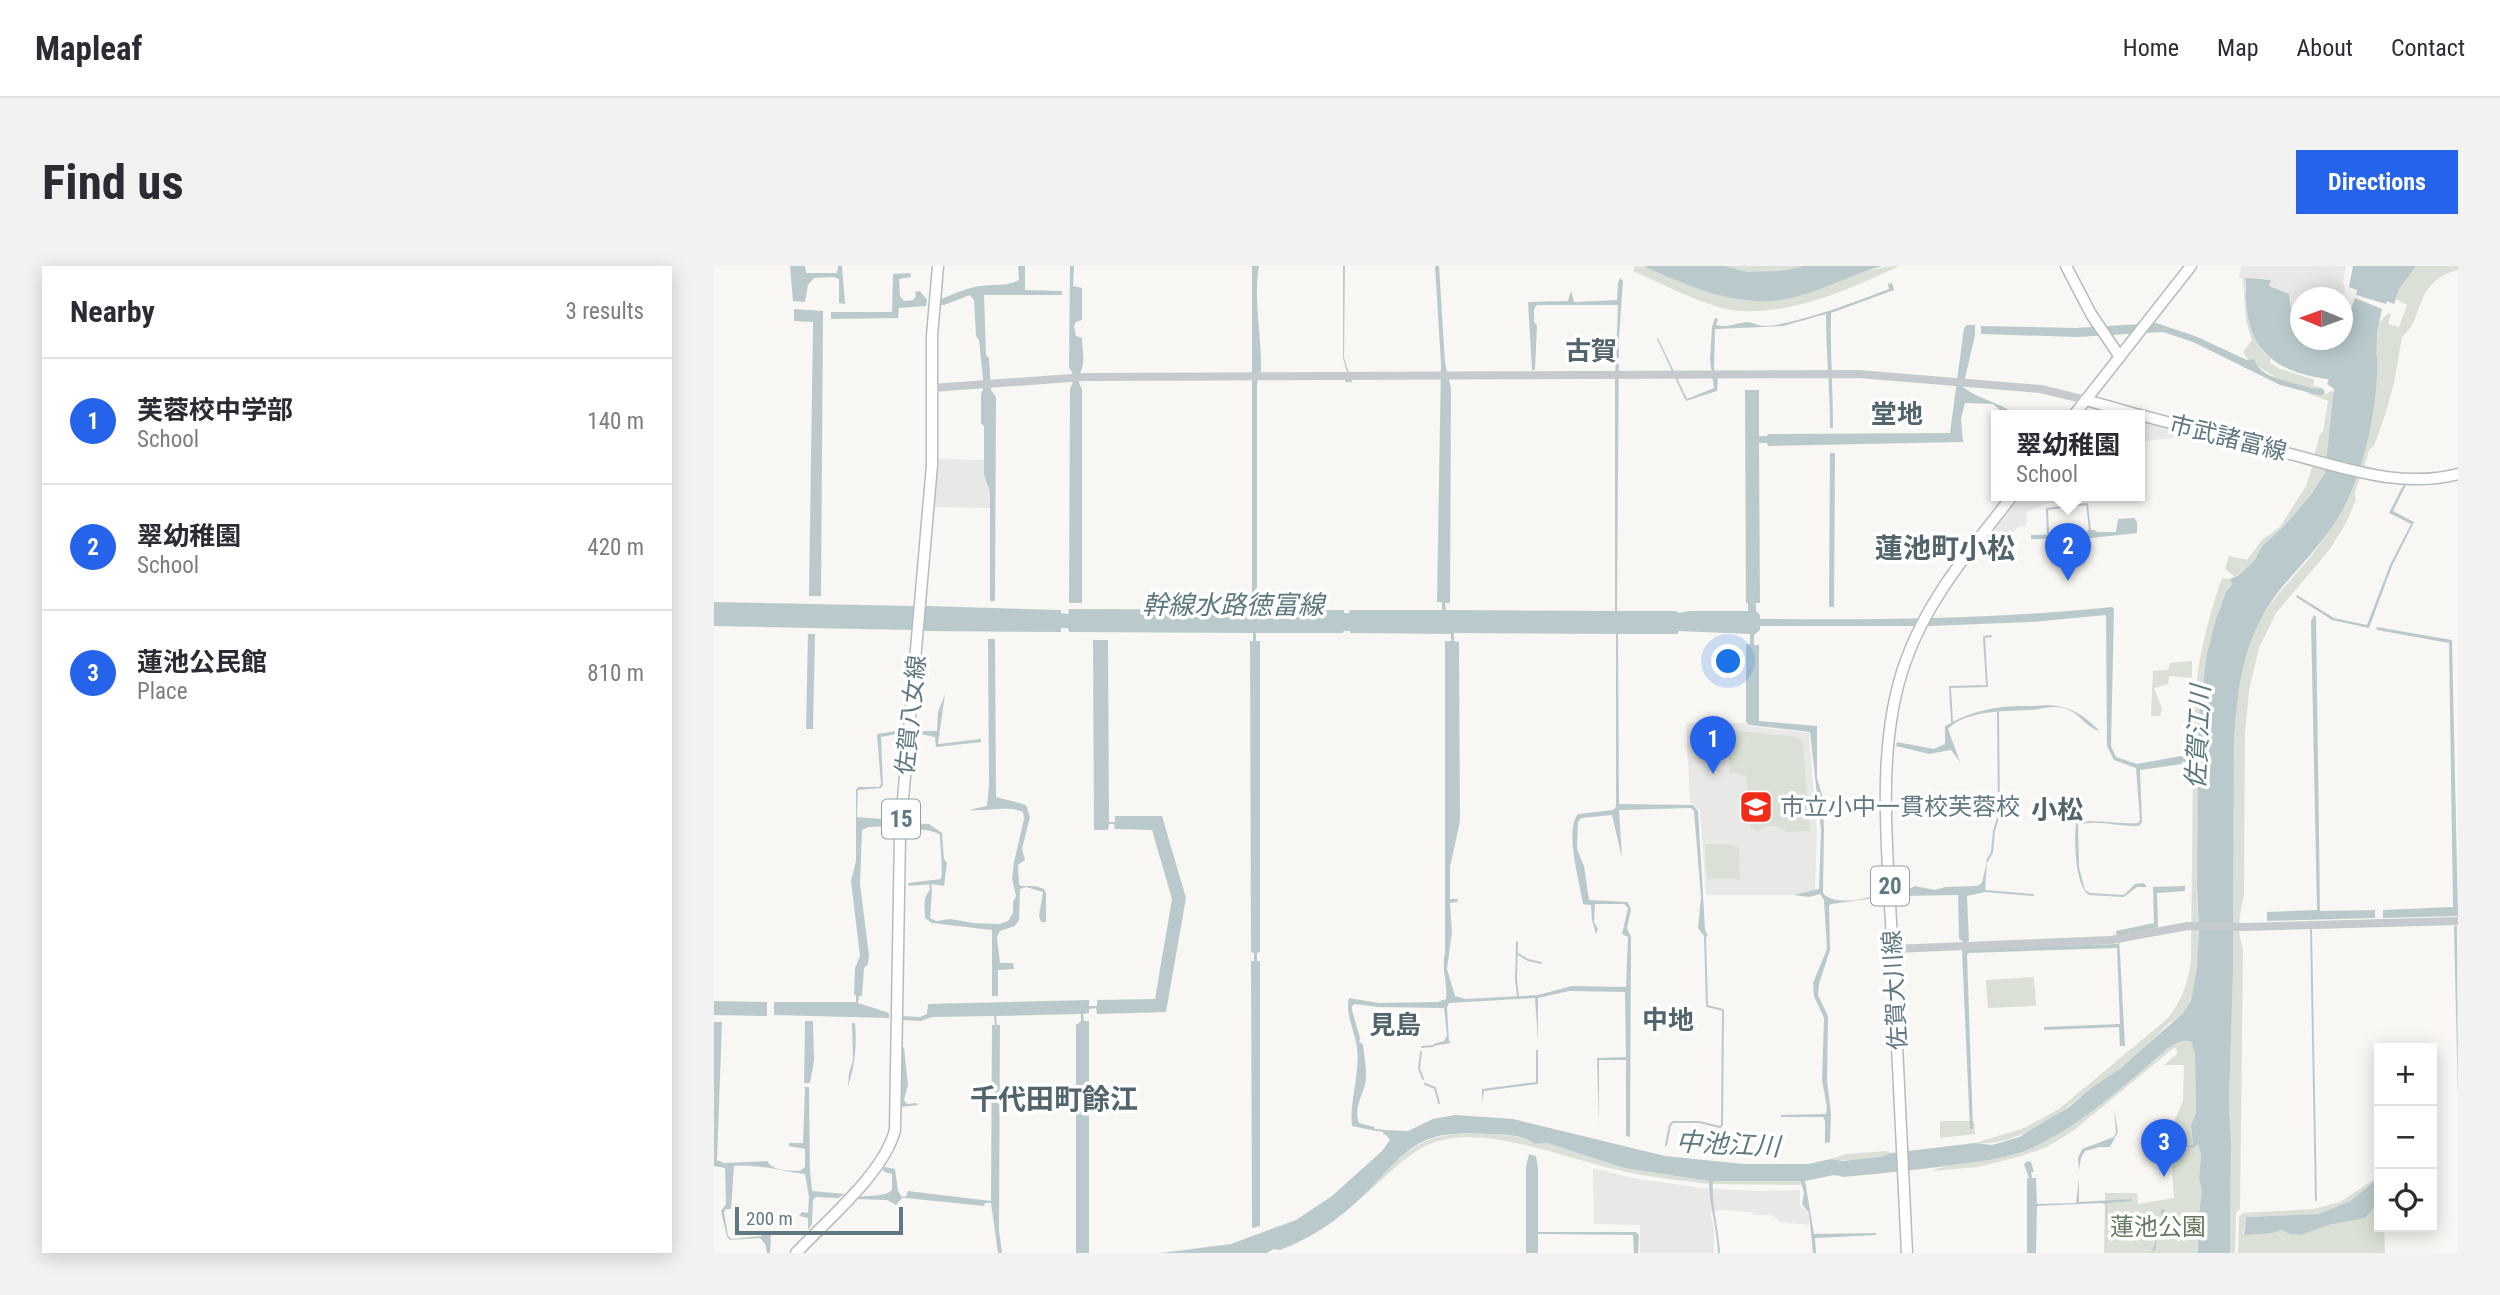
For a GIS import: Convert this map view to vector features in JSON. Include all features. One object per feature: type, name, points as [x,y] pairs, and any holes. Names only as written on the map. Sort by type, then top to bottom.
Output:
[{"type":"main road","name":"15","points":[[932,388],[932,336],[938,266]]},
{"type":"main road","points":[[2066,266],[2120,357]]},
{"type":"main road","points":[[2078,410],[2191,266]]},
{"type":"main road","name":"佐賀八女線","points":[[796,1253],[875,1170],[888,1152],[895,1130],[900,834],[932,465],[932,388]]},
{"type":"main road","name":"市武諸富線","points":[[2086,400],[2121,410]]},
{"type":"main road","name":"市武諸富線","points":[[2145,417],[2366,474],[2412,481],[2458,474]]},
{"type":"main road","name":"佐賀大川線","points":[[1908,1253],[1888,849],[1886,767],[1889,730],[1895,696],[1918,630],[1941,589],[2008,501]]},
{"type":"street","points":[[932,388],[1070,377],[1829,374],[2041,389],[2086,400]]},
{"type":"street","points":[[1893,949],[2118,939],[2191,926],[2458,922]]},
{"type":"shaded area","points":[[790,266],[805,266],[806,273],[837,273],[838,266],[842,266],[845,304],[839,303],[839,279],[834,277],[814,278],[808,285],[805,302],[793,301]]},
{"type":"shaded area","points":[[1018,266],[1025,266],[1025,290],[1062,291],[1062,295],[984,295],[986,355],[989,358],[991,390],[996,397],[995,601],[990,601],[990,491],[984,475],[984,426],[981,424],[983,379],[974,300],[970,295],[941,305],[941,299],[975,287],[1019,280]]},
{"type":"shaded area","points":[[1070,266],[1074,266],[1073,286],[1082,288],[1082,320],[1074,326],[1076,336],[1082,338],[1083,357],[1079,376],[1082,389],[1082,603],[1069,603],[1070,389],[1073,378],[1069,368]]},
{"type":"shaded area","points":[[1252,266],[1259,266],[1257,292],[1261,359],[1257,386],[1257,603],[1252,603]]},
{"type":"shaded area","points":[[1343,266],[1344,358],[1352,382],[1345,380],[1349,379],[1343,358]]},
{"type":"shaded area","points":[[1435,266],[1439,266],[1445,363],[1451,388],[1450,603],[1445,603],[1446,610],[1615,611],[1615,380],[1618,305],[1537,305],[1534,309],[1534,322],[1537,325],[1535,370],[1532,370],[1528,302],[1568,301],[1571,291],[1574,302],[1617,300],[1620,278],[1623,281],[1619,337],[1617,611],[1748,611],[1745,390],[1759,390],[1759,436],[1950,433],[1964,328],[1967,325],[1975,325],[1963,387],[2009,410],[2000,410],[1993,404],[1965,403],[1961,419],[1963,442],[1768,446],[1767,443],[1759,443],[1760,603],[1756,603],[1756,611],[1760,619],[1898,619],[2026,614],[2112,607],[2111,746],[2116,757],[2137,764],[2181,756],[2198,757],[2199,716],[2207,654],[2216,619],[2226,592],[2232,584],[2230,579],[2239,575],[2254,561],[2263,545],[2310,496],[2325,473],[2334,389],[2327,384],[2327,379],[2287,368],[2273,360],[2262,349],[2249,319],[2246,278],[2271,280],[2269,286],[2289,294],[2290,350],[2353,350],[2355,298],[2382,309],[2377,336],[2373,411],[2356,480],[2336,521],[2283,586],[2259,623],[2240,681],[2234,745],[2233,973],[2229,1104],[2230,1253],[2198,1253],[2202,1191],[2199,1180],[2201,1154],[2198,1144],[2194,1148],[2181,1144],[2193,1145],[2191,1125],[2196,1113],[2195,1054],[2191,1042],[2185,1041],[2168,1048],[2085,1116],[2049,1139],[2022,1152],[1952,1165],[1844,1177],[1834,1175],[1805,1181],[1814,1234],[1877,1235],[1815,1238],[1816,1253],[1813,1253],[1809,1213],[1802,1204],[1804,1193],[1801,1181],[1713,1181],[1718,1253],[1709,1181],[1624,1168],[1547,1143],[1535,1144],[1513,1136],[1448,1134],[1413,1147],[1343,1214],[1313,1235],[1291,1246],[1280,1250],[1273,1249],[1267,1253],[1161,1253],[1231,1244],[1296,1220],[1332,1196],[1382,1151],[1390,1140],[1383,1134],[1384,1130],[1408,1131],[1433,1119],[1455,1115],[1513,1119],[1665,1156],[1743,1164],[1808,1164],[1975,1143],[1992,1145],[2019,1137],[2069,1107],[2121,1068],[2183,1013],[2191,1000],[2197,968],[2198,762],[2182,762],[2140,770],[2142,822],[2139,826],[2093,823],[2078,825],[2079,867],[2085,890],[2090,893],[2124,895],[2135,884],[2144,883],[2147,887],[2137,887],[2124,897],[2089,895],[2084,890],[2078,873],[2076,823],[2092,821],[2138,823],[2140,820],[2136,768],[2114,760],[2107,746],[2106,615],[2031,622],[1930,626],[1760,626],[1760,630],[1754,635],[1754,645],[1759,645],[1759,721],[1817,726],[1817,778],[1823,798],[1823,893],[1843,901],[1882,892],[1882,897],[1829,906],[1830,950],[1818,995],[1828,1016],[1827,1080],[1831,1114],[1830,1142],[1825,1143],[1823,1117],[1781,1117],[1826,1114],[1827,1107],[1822,1080],[1824,1018],[1814,996],[1813,983],[1827,949],[1824,900],[1820,894],[1809,897],[1794,895],[1819,889],[1821,830],[1810,732],[1749,725],[1746,722],[1746,645],[1750,644],[1750,634],[1679,631],[1677,634],[1618,634],[1619,804],[1693,805],[1698,811],[1705,929],[1708,937],[1698,928],[1701,897],[1694,811],[1691,808],[1619,810],[1622,858],[1612,815],[1581,818],[1578,822],[1577,849],[1584,866],[1589,900],[1628,902],[1631,909],[1627,928],[1631,937],[1630,1137],[1626,1136],[1626,1060],[1599,1060],[1599,1125],[1597,1058],[1626,1057],[1625,992],[1569,991],[1538,998],[1538,1040],[1535,998],[1449,1003],[1447,1007],[1451,1043],[1433,1046],[1444,1041],[1447,1035],[1444,1008],[1355,1004],[1352,1010],[1359,1042],[1363,1044],[1366,1075],[1358,1118],[1359,1123],[1374,1127],[1376,1131],[1352,1126],[1358,1058],[1348,1011],[1349,998],[1379,1003],[1438,1002],[1446,999],[1445,641],[1451,641],[1451,634],[1350,631],[1256,633],[1256,641],[1260,641],[1260,952],[1257,953],[1257,961],[1260,961],[1260,1226],[1252,1228],[1251,961],[1254,961],[1254,953],[1251,952],[1250,641],[1253,641],[1253,633],[1069,632],[1068,628],[1061,628],[1061,632],[925,631],[922,627],[913,627],[911,630],[714,626],[714,602],[913,606],[924,609],[927,606],[1061,610],[1061,613],[1068,614],[1069,609],[1344,610],[1344,613],[1349,613],[1350,610],[1442,610],[1442,602],[1437,602],[1441,363]],"holes":[[[1454,633],[1616,634],[1616,807],[1613,810],[1578,814],[1572,832],[1583,904],[1591,905],[1596,934],[1598,929],[1594,922],[1595,904],[1624,904],[1628,908],[1622,934],[1628,937],[1626,987],[1572,986],[1538,995],[1465,999],[1455,996],[1447,969],[1452,932],[1450,903],[1457,902],[1458,899],[1450,899],[1450,867],[1460,821],[1459,642],[1454,641]]]},
{"type":"shaded area","points":[[1643,266],[1725,266],[1747,272],[1782,271],[1804,266],[1882,266],[1795,297],[1756,301],[1717,295]]},
{"type":"shaded area","points":[[2241,266],[2346,266],[2344,287],[2290,287],[2290,298],[2268,286],[2270,280],[2239,278]]},
{"type":"shaded area","points":[[2353,266],[2416,266],[2399,289],[2394,304],[2356,295],[2357,290],[2349,287]]},
{"type":"shaded area","points":[[910,273],[911,277],[899,279],[900,296],[904,301],[913,300],[915,292],[920,291],[927,300],[926,306],[899,308],[898,318],[831,319],[831,312],[892,312],[893,274]]},
{"type":"shaded area","points":[[1892,283],[1894,290],[1831,313],[1833,428],[1830,428],[1826,314],[1783,326],[1715,329],[1714,368],[1718,381],[1717,391],[1686,401],[1657,339],[1687,399],[1714,388],[1710,360],[1715,318],[1718,319],[1716,325],[1720,326],[1747,322],[1761,326],[1779,324],[1863,299],[1889,289],[1888,284]]},
{"type":"shaded area","points":[[794,309],[823,311],[821,596],[809,596],[813,322],[794,321]]},
{"type":"shaded area","points":[[2156,323],[2195,336],[2247,360],[2254,359],[2261,370],[2273,377],[2311,388],[2322,388],[2325,392],[2318,395],[2280,385],[2193,342],[2163,332],[2077,337],[1981,334],[1981,326],[2076,328]]},
{"type":"shaded area","points":[[2145,418],[2186,430],[2186,436],[2145,441]]},
{"type":"shaded area","points":[[1830,453],[1835,453],[1834,607],[1829,607]]},
{"type":"shaded area","points":[[938,459],[992,460],[993,508],[933,507]]},
{"type":"shaded area","points":[[2404,484],[2406,485],[2393,511],[2414,522],[2392,566],[2369,628],[2332,620],[2296,597],[2297,595],[2334,618],[2367,625],[2390,565],[2411,524],[2389,513]]},
{"type":"shaded area","points":[[2017,501],[2063,501],[2044,504],[2027,512],[2026,526],[2018,527],[2013,533],[1991,534]]},
{"type":"shaded area","points":[[2134,518],[2137,522],[2137,533],[2092,538],[2031,539],[2031,535],[2086,534],[2088,530],[2116,532],[2118,519]]},
{"type":"shaded area","points":[[2314,615],[2320,911],[2375,910],[2375,918],[2267,921],[2267,912],[2317,910],[2311,621]]},
{"type":"shaded area","points":[[2376,627],[2452,640],[2458,916],[2383,918],[2383,910],[2453,907],[2449,643],[2377,630]]},
{"type":"shaded area","points":[[808,634],[815,634],[813,729],[806,729]]},
{"type":"shaded area","points":[[988,639],[995,639],[996,797],[1026,805],[1030,817],[1022,849],[1025,860],[1018,865],[1019,884],[1044,889],[1046,893],[1046,922],[1041,922],[1039,916],[1043,892],[1026,887],[1020,889],[1019,920],[1015,926],[1000,931],[997,937],[1000,963],[1013,963],[1014,969],[998,970],[998,996],[992,996],[992,930],[932,923],[925,918],[925,899],[931,889],[930,918],[936,921],[951,919],[999,924],[1008,921],[1013,913],[1016,896],[1012,879],[1024,819],[1023,812],[1010,809],[969,810],[987,806]]},
{"type":"shaded area","points":[[1093,640],[1108,640],[1109,822],[1115,822],[1115,816],[1162,816],[1186,898],[1166,1012],[1097,1014],[1096,1008],[1083,1014],[1084,1021],[1089,1021],[1089,1253],[1076,1253],[1076,1025],[1081,1021],[1081,1014],[996,1016],[997,1025],[1000,1025],[999,1230],[1002,1253],[998,1253],[991,1203],[985,1203],[984,1206],[902,1198],[896,1205],[887,1200],[854,1199],[892,1190],[892,1174],[882,1169],[885,1167],[895,1169],[898,1191],[902,1197],[906,1196],[908,1191],[991,1201],[994,1016],[932,1017],[921,1021],[901,1020],[901,1016],[920,1017],[927,1014],[928,1004],[1089,1000],[1089,1006],[1097,1006],[1097,1000],[1155,999],[1172,899],[1152,830],[1115,829],[1114,824],[1109,824],[1108,830],[1094,830]]},
{"type":"shaded area","points":[[945,694],[938,744],[981,739],[981,742],[936,747],[935,737],[915,733],[937,731],[938,712]]},
{"type":"shaded area","points":[[2009,706],[2063,707],[2076,712],[2100,731],[2069,710],[2050,707],[1987,713],[1956,723],[1948,729],[1960,762],[1951,750],[1929,754],[1896,746],[1897,742],[1934,749],[1945,744],[1945,726],[1966,716]]},
{"type":"shaded area","name":"市立小中一貫校芙蓉校","points":[[1686,723],[1745,723],[1749,726],[1809,733],[1817,832],[1815,890],[1810,894],[1706,895],[1700,810],[1690,802]]},
{"type":"shaded area","points":[[903,730],[902,733],[881,737],[883,785],[881,788],[858,790],[857,817],[893,820],[893,826],[862,830],[860,884],[869,955],[868,964],[864,968],[862,996],[859,996],[858,1003],[889,1013],[889,1018],[774,1015],[774,1002],[856,1002],[855,968],[860,956],[851,881],[856,861],[856,790],[858,787],[879,787],[881,784],[877,734]]},
{"type":"shaded area","points":[[905,823],[929,824],[942,833],[944,859],[947,863],[944,886],[909,886],[908,883],[941,879],[942,863],[940,835],[905,826]]},
{"type":"shaded area","points":[[1987,861],[1985,892],[1967,896],[1969,941],[1966,942],[1966,949],[2118,944],[2116,931],[2154,923],[2153,887],[2185,886],[2185,891],[2157,893],[2158,927],[2119,936],[2125,1046],[2120,1046],[2119,1027],[2044,1030],[2044,1027],[2120,1024],[2117,948],[1967,955],[1973,1129],[1970,1129],[1962,951],[1964,942],[1959,939],[1958,895],[1903,896],[1903,892],[1915,886],[1935,890],[1977,886],[1982,883]]},
{"type":"shaded area","points":[[2454,926],[2457,926],[2458,1102]]},
{"type":"shaded area","points":[[714,1001],[767,1002],[767,1016],[714,1015]]},
{"type":"shaded area","points":[[805,1021],[813,1021],[814,1061],[810,1083],[804,1083]]},
{"type":"shaded area","points":[[714,1022],[722,1022],[717,1160],[724,1163],[767,1161],[778,1169],[800,1171],[805,1167],[805,1149],[789,1146],[789,1143],[803,1143],[805,1087],[809,1087],[812,1191],[845,1194],[838,1198],[816,1197],[813,1200],[812,1224],[808,1230],[808,1218],[799,1216],[802,1212],[808,1213],[809,1197],[805,1174],[734,1166],[731,1209],[724,1212],[728,1236],[732,1239],[761,1236],[767,1232],[771,1235],[770,1253],[767,1253],[760,1238],[730,1240],[727,1237],[721,1211],[726,1204],[725,1168],[714,1166]]},
{"type":"shaded area","points":[[852,1023],[855,1023],[856,1048],[848,1087],[853,1060]]},
{"type":"shaded area","points":[[904,1047],[908,1085],[904,1100],[907,1104],[918,1105],[902,1107],[902,1048]]},
{"type":"shaded area","points":[[1536,1050],[1538,1084],[1484,1091],[1482,1103],[1482,1089],[1536,1082]]},
{"type":"shaded area","points":[[2114,1109],[2118,1132],[2110,1147],[2085,1151],[2079,1171],[2078,1158],[2082,1149],[2114,1137]]},
{"type":"shaded area","points":[[1529,1154],[1536,1156],[1538,1168],[1538,1253],[1526,1253],[1526,1167]]},
{"type":"shaded area","points":[[2031,1162],[2034,1172],[2031,1172],[2032,1178],[2036,1178],[2037,1204],[2076,1203],[2079,1178],[2079,1202],[2132,1199],[2107,1203],[2106,1253],[2106,1204],[2100,1203],[2037,1206],[2036,1253],[2027,1253],[2029,1178],[2024,1164]]},
{"type":"shaded area","points":[[1593,1168],[1633,1178],[1703,1188],[1800,1190],[1800,1205],[1809,1214],[1809,1225],[1781,1222],[1772,1215],[1717,1210],[1710,1213],[1714,1227],[1714,1253],[1640,1253],[1640,1225],[1594,1224]]},
{"type":"shaded area","points":[[2374,1182],[2374,1208],[2365,1218],[2329,1225],[2301,1235],[2281,1230],[2244,1235],[2246,1217],[2318,1214],[2350,1201]]},
{"type":"shaded area","points":[[2164,1209],[2164,1220],[2156,1249],[2151,1253],[2155,1244],[2155,1220],[2161,1219],[2161,1210]]},
{"type":"shaded area","points":[[1545,1232],[1636,1232],[1639,1235],[1638,1253],[1634,1253],[1633,1235]]},
{"type":"green space","points":[[1635,266],[1652,269],[1680,282],[1719,294],[1759,301],[1795,296],[1864,272],[1899,266],[1835,294],[1811,301],[1763,311],[1740,311],[1718,307],[1685,295],[1633,271]]},
{"type":"green space","points":[[1701,266],[1809,266],[1742,278]]},
{"type":"green space","points":[[2406,266],[2458,266],[2458,270],[2433,283],[2426,292],[2409,330],[2402,337],[2386,412],[2364,467],[2360,466],[2377,379],[2379,323],[2388,313],[2391,314],[2388,324],[2399,327],[2407,305],[2396,299],[2394,304]]},
{"type":"green space","points":[[2243,278],[2246,278],[2245,291],[2263,352],[2271,359],[2269,362],[2278,368],[2315,380],[2313,385],[2322,388],[2316,390],[2281,381],[2248,360],[2243,352],[2252,340],[2246,321]]},
{"type":"green space","points":[[2308,391],[2323,395],[2332,391],[2335,393],[2325,473],[2310,496],[2263,545],[2254,561],[2239,575],[2234,576],[2225,569],[2229,556],[2247,560],[2262,540],[2280,527],[2306,486],[2312,467],[2301,464],[2303,461],[2320,465],[2322,457],[2314,456],[2320,434],[2323,432],[2328,401],[2307,393]]},
{"type":"green space","points":[[2357,476],[2360,477],[2355,493],[2356,500],[2346,523],[2330,549],[2276,613],[2259,648],[2249,690],[2245,734],[2244,896],[2239,922],[2243,949],[2240,1209],[2236,1212],[2235,1253],[2230,1253],[2229,1104],[2233,973],[2234,745],[2240,677],[2246,651],[2262,616],[2323,540]]},
{"type":"green space","points":[[2222,578],[2230,579],[2232,583],[2216,619],[2206,667],[2198,757],[2193,757],[2199,666],[2208,623]]},
{"type":"green space","points":[[2192,661],[2192,678],[2169,676],[2168,684],[2154,688],[2162,709],[2160,716],[2151,716],[2153,671],[2168,670],[2170,663]]},
{"type":"green space","points":[[1727,730],[1798,737],[1803,744],[1810,831],[1787,832],[1776,826],[1766,826],[1757,832],[1750,828],[1746,775],[1730,773]]},
{"type":"green space","points":[[2193,762],[2198,762],[2199,949],[2196,982],[2185,1010],[2128,1062],[2035,1128],[2005,1140],[1975,1143],[2024,1128],[2059,1109],[2167,1019],[2177,1006],[2186,985],[2191,962]]},
{"type":"green space","points":[[1705,844],[1729,844],[1739,848],[1740,879],[1707,879]]},
{"type":"green space","points":[[2034,977],[2036,1006],[1988,1008],[1986,980]]},
{"type":"green space","points":[[2179,1041],[2191,1042],[2195,1054],[2196,1113],[2191,1125],[2193,1145],[2184,1143],[2194,1148],[2199,1144],[2201,1154],[2199,1180],[2202,1191],[2198,1253],[2104,1253],[2105,1193],[2137,1193],[2138,1204],[2174,1198],[2170,1141],[2173,1124],[2183,1101],[2184,1065],[2164,1065],[2178,1053],[2175,1047],[2073,1131],[2047,1147],[1978,1167],[1931,1171],[1955,1164],[2006,1157],[2030,1149],[2091,1112]]},
{"type":"green space","points":[[1940,1121],[1974,1121],[1975,1134],[1940,1138]]},
{"type":"green space","points":[[1455,1134],[1518,1137],[1535,1144],[1547,1143],[1624,1168],[1709,1181],[1709,1184],[1626,1172],[1523,1144],[1474,1137],[1452,1138],[1422,1148],[1394,1168],[1360,1199],[1391,1166],[1413,1148],[1426,1141]]},
{"type":"green space","points":[[1886,1151],[1892,1153],[1862,1159],[1831,1159],[1846,1154]]},
{"type":"green space","name":"蓮池公園","points":[[2374,1179],[2374,1184],[2350,1201],[2318,1214],[2246,1217],[2243,1234],[2273,1233],[2281,1230],[2301,1235],[2329,1225],[2365,1218],[2374,1208],[2374,1232],[2384,1232],[2385,1253],[2238,1253],[2239,1217],[2243,1213],[2313,1209],[2340,1202]]},
{"type":"green space","points":[[1712,1181],[1802,1181],[1802,1185],[1712,1184]]},
{"type":"waterway","points":[[2048,534],[2047,509],[2087,504],[2090,530]]},
{"type":"waterway","points":[[1952,722],[1950,687],[1987,686],[1984,637],[1991,636]]},
{"type":"waterway","points":[[1987,861],[1992,852],[1999,814],[1998,712]]},
{"type":"waterway","points":[[930,884],[931,889]]},
{"type":"waterway","points":[[1985,891],[2033,895]]},
{"type":"waterway","points":[[2311,930],[2316,1200]]},
{"type":"waterway","name":"中池江川","points":[[1666,1145],[1673,1122],[1699,1122],[1720,1127],[1722,1125],[1723,1010],[1707,1006],[1705,936]]},
{"type":"waterway","points":[[1517,942],[1518,996]]},
{"type":"waterway","points":[[1518,954],[1541,963]]},
{"type":"waterway","points":[[1422,1047],[1433,1046]]},
{"type":"waterway","points":[[1421,1052],[1419,1068],[1423,1079]]},
{"type":"waterway","points":[[1425,1084],[1435,1088],[1439,1103]]},
{"type":"waterway","points":[[1376,1130],[1385,1131]]},
{"type":"waterway","points":[[1538,1233],[1545,1233]]},
{"type":"place","name":"翠幼稚園","points":[[2068,581]]},
{"type":"place","name":"芙蓉校中学部","points":[[1713,774]]},
{"type":"place","name":"市立小中一貫校芙蓉校","points":[[1756,807]]},
{"type":"place","name":"蓮池公民館","points":[[2164,1177]]},
{"type":"district","name":"古賀","points":[[1591,351]]},
{"type":"district","name":"堂地","points":[[1897,414]]},
{"type":"district","name":"蓮池町小松","points":[[1945,548]]},
{"type":"district","name":"小松","points":[[2057,810]]},
{"type":"district","name":"中地","points":[[1668,1020]]},
{"type":"district","name":"見島","points":[[1395,1025]]},
{"type":"district","name":"千代田町餘江","points":[[1054,1099]]},
{"type":"water label","name":"幹線水路徳富線","points":[[1233,605]]},
{"type":"water label","name":"佐賀江川","points":[[2198,737]]}]
